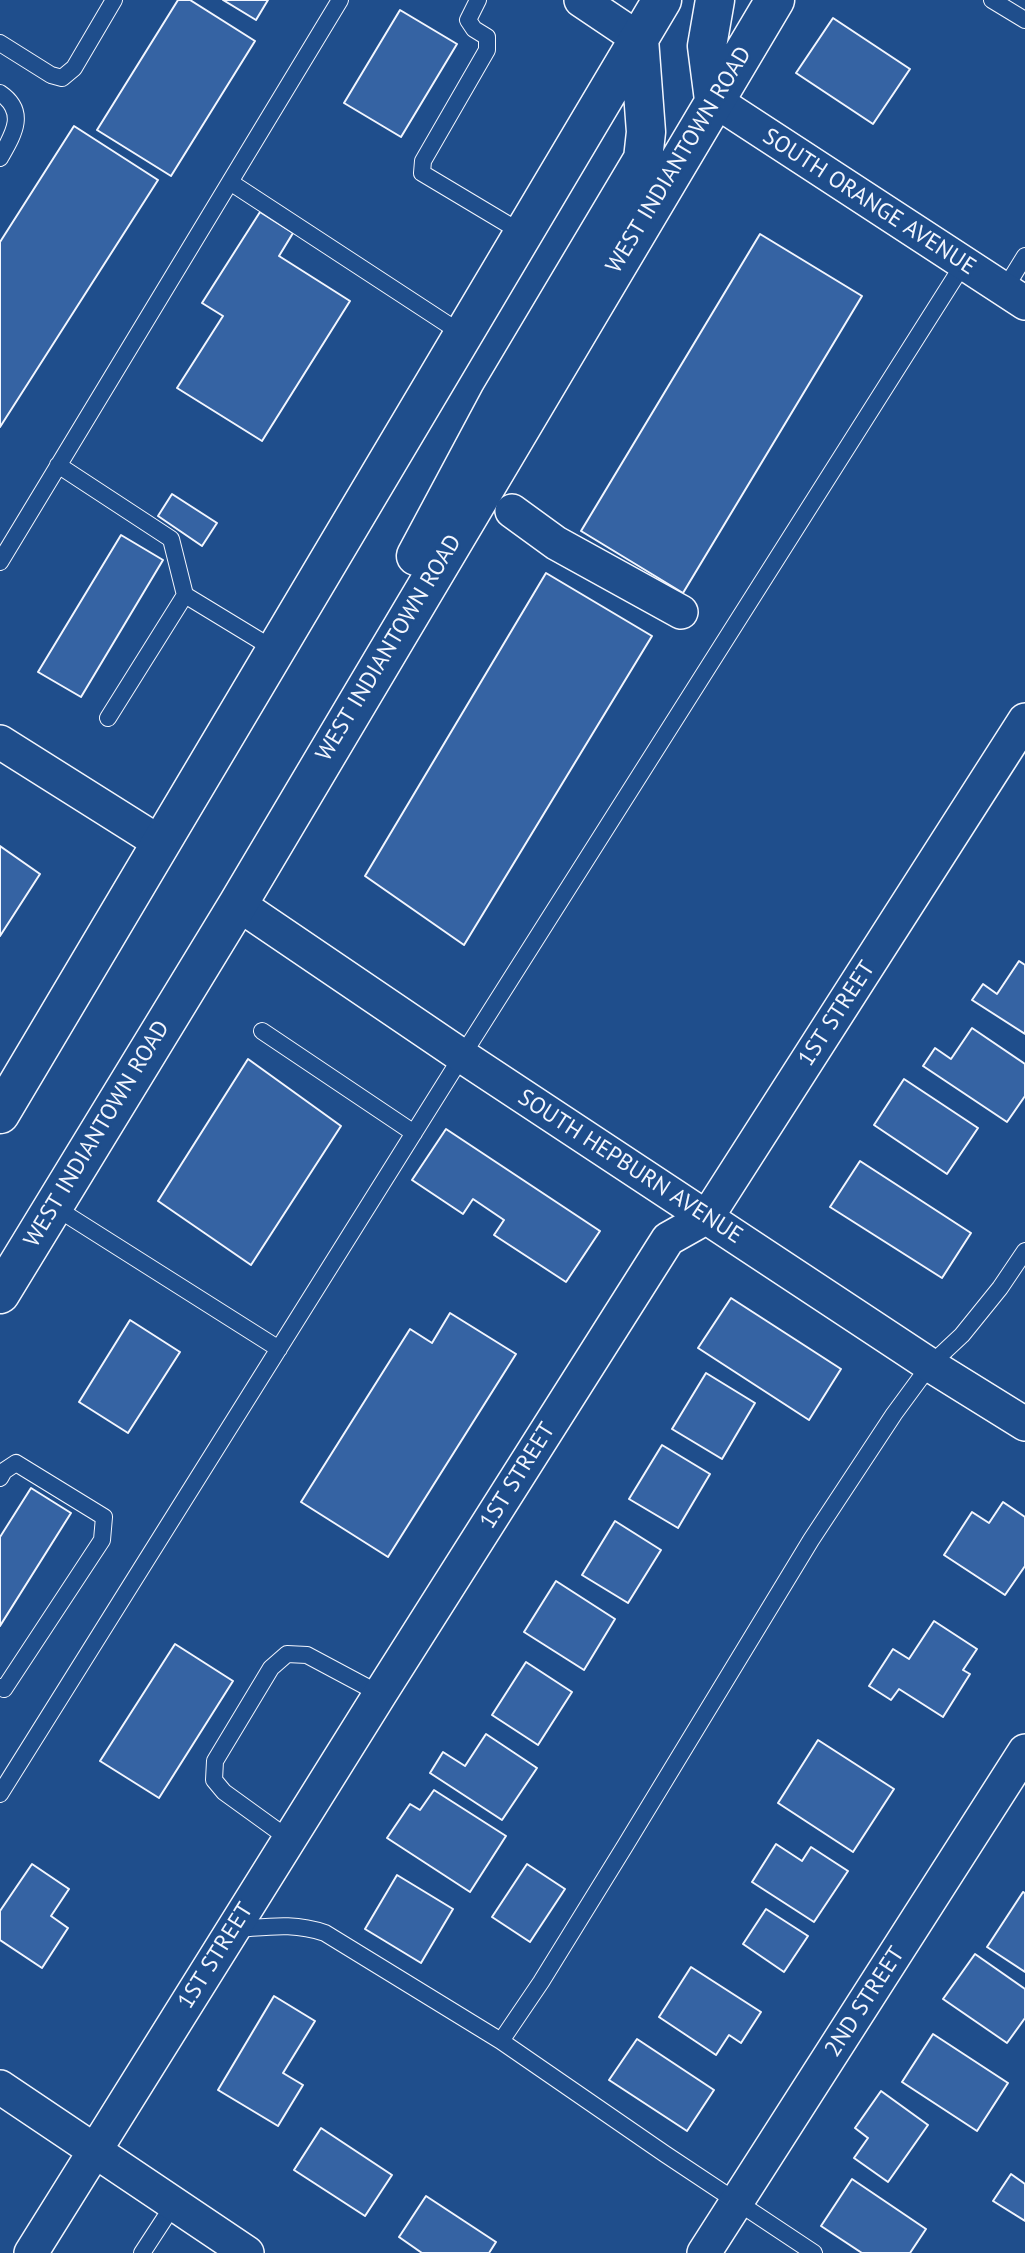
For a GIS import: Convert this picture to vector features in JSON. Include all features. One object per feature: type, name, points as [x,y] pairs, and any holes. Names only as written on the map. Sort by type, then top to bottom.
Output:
[{"type":"main road","points":[[0,1114],[662,0]]},
{"type":"main road","points":[[714,100],[707,46],[715,0]]},
{"type":"main road","name":"WEST INDIANTOWN ROAD","points":[[0,1294],[238,904],[775,0]]},
{"type":"main road","points":[[373,676],[394,596],[500,399],[643,159],[646,132],[639,39]]},
{"type":"street","points":[[581,0],[639,39]]},
{"type":"street","name":"SOUTH ORANGE AVENUE","points":[[714,100],[1015,296]]},
{"type":"street","points":[[512,511],[556,544],[681,612]]},
{"type":"street","name":"1ST STREET","points":[[32,2253],[289,1839],[668,1239],[707,1217],[1025,720]]},
{"type":"street","points":[[0,742],[162,844]]},
{"type":"street","name":"SOUTH HEPBURN AVENUE","points":[[238,904],[461,1056],[930,1365],[1025,1424]]},
{"type":"street","name":"2ND STREET","points":[[704,2253],[1025,1751]]},
{"type":"street","points":[[0,2087],[247,2253]]},
{"type":"lane","points":[[0,43],[51,75],[62,78],[74,68],[114,0]]},
{"type":"lane","points":[[0,562],[340,0]]},
{"type":"lane","points":[[478,0],[468,20],[474,29],[487,37],[487,50],[423,161],[422,173],[524,234]]},
{"type":"lane","points":[[992,0],[1025,20]]},
{"type":"lane","points":[[0,93],[11,100],[16,115],[15,132],[0,158]]},
{"type":"lane","points":[[230,182],[464,335]]},
{"type":"lane","points":[[1015,296],[1025,256]]},
{"type":"lane","points":[[0,1794],[461,1056],[964,263]]},
{"type":"lane","points":[[58,465],[170,539],[185,595],[277,651]]},
{"type":"lane","points":[[108,718],[185,595]]},
{"type":"lane","points":[[262,1031],[414,1133]]},
{"type":"lane","points":[[53,1206],[279,1349]]},
{"type":"lane","points":[[501,2040],[541,1982],[811,1540],[894,1414],[930,1365],[962,1335],[1000,1288],[1025,1251]]},
{"type":"lane","points":[[0,1478],[4,1471],[16,1463],[104,1517],[102,1540],[4,1689],[0,1687]]},
{"type":"lane","points":[[289,1839],[224,1791],[214,1780],[215,1761],[271,1668],[287,1654],[307,1655],[380,1694]]},
{"type":"lane","points":[[233,1930],[283,1925],[305,1926],[325,1933],[501,2040],[814,2253]]},
{"type":"lane","points":[[142,2253],[174,2204]]},
{"type":"building","points":[[178,0],[190,0],[255,41],[171,176],[97,130]]},
{"type":"building","points":[[223,0],[268,0],[256,20]]},
{"type":"building","points":[[400,10],[457,44],[401,137],[344,103]]},
{"type":"building","points":[[833,18],[910,69],[873,124],[796,73]]},
{"type":"building","points":[[74,126],[158,180],[0,427],[0,242]]},
{"type":"building","points":[[260,212],[293,233],[279,256],[350,301],[262,441],[177,388],[223,316],[202,303]]},
{"type":"building","points":[[760,234],[862,296],[683,593],[581,531]]},
{"type":"building","points":[[172,494],[217,523],[202,546],[158,516]]},
{"type":"building","points":[[121,535],[163,560],[81,697],[38,672]]},
{"type":"building","points":[[546,573],[652,636],[464,945],[365,876]]},
{"type":"building","points":[[0,846],[40,874],[0,936]]},
{"type":"building","points":[[1019,961],[1025,965],[1025,1034],[972,1000],[983,984],[997,994]]},
{"type":"building","points":[[972,1028],[1025,1064],[1025,1096],[1007,1122],[923,1066],[935,1048],[951,1059]]},
{"type":"building","points":[[248,1059],[341,1126],[251,1265],[158,1201]]},
{"type":"building","points":[[904,1079],[978,1128],[947,1174],[874,1125]]},
{"type":"building","points":[[446,1129],[600,1231],[566,1282],[494,1235],[504,1220],[473,1199],[463,1214],[412,1180]]},
{"type":"building","points":[[860,1161],[971,1233],[942,1278],[830,1207]]},
{"type":"building","points":[[731,1298],[841,1369],[809,1420],[698,1348]]},
{"type":"building","points":[[450,1313],[516,1354],[388,1557],[301,1502],[410,1329],[432,1343]]},
{"type":"building","points":[[130,1320],[180,1352],[128,1433],[79,1402]]},
{"type":"building","points":[[706,1373],[755,1403],[722,1459],[672,1429]]},
{"type":"building","points":[[662,1445],[710,1474],[678,1528],[629,1499]]},
{"type":"building","points":[[31,1488],[71,1513],[0,1626],[0,1537]]},
{"type":"building","points":[[1003,1502],[1025,1517],[1025,1566],[1005,1595],[944,1555],[972,1512],[989,1523]]},
{"type":"building","points":[[615,1521],[661,1550],[628,1603],[582,1575]]},
{"type":"building","points":[[556,1581],[615,1619],[584,1670],[524,1632]]},
{"type":"building","points":[[934,1621],[977,1649],[963,1670],[970,1674],[943,1717],[899,1689],[891,1700],[869,1686],[893,1649],[909,1659]]},
{"type":"building","points":[[175,1644],[233,1681],[159,1798],[100,1761]]},
{"type":"building","points":[[526,1662],[572,1692],[538,1745],[492,1715]]},
{"type":"building","points":[[486,1734],[537,1768],[502,1820],[430,1773],[443,1752],[465,1766]]},
{"type":"building","points":[[818,1740],[894,1789],[853,1852],[778,1803]]},
{"type":"building","points":[[434,1790],[506,1836],[470,1892],[387,1838],[410,1804],[420,1810]]},
{"type":"building","points":[[776,1844],[802,1861],[811,1847],[848,1871],[814,1922],[752,1882]]},
{"type":"building","points":[[32,1864],[69,1889],[51,1916],[68,1928],[42,1968],[0,1940],[0,1911]]},
{"type":"building","points":[[527,1864],[565,1889],[530,1942],[492,1917]]},
{"type":"building","points":[[397,1875],[453,1909],[421,1963],[365,1929]]},
{"type":"building","points":[[1023,1892],[1025,1893],[1025,1972],[987,1947]]},
{"type":"building","points":[[766,1909],[808,1936],[784,1972],[743,1944]]},
{"type":"building","points":[[975,1954],[1025,1989],[1025,2018],[1007,2043],[943,1999]]},
{"type":"building","points":[[691,1967],[761,2012],[741,2043],[729,2035],[716,2055],[659,2017]]},
{"type":"building","points":[[274,1996],[315,2021],[283,2073],[303,2085],[278,2126],[218,2090]]},
{"type":"building","points":[[933,2034],[1008,2083],[977,2131],[902,2082]]},
{"type":"building","points":[[637,2039],[714,2090],[687,2131],[609,2080]]},
{"type":"building","points":[[881,2091],[928,2125],[888,2182],[854,2158],[868,2138],[855,2128]]},
{"type":"building","points":[[321,2128],[392,2175],[365,2216],[294,2170]]},
{"type":"building","points":[[1011,2174],[1025,2184],[1025,2221],[993,2201]]},
{"type":"building","points":[[852,2179],[926,2229],[910,2253],[862,2253],[821,2226]]},
{"type":"building","points":[[426,2196],[496,2242],[489,2253],[422,2253],[399,2237]]}]
